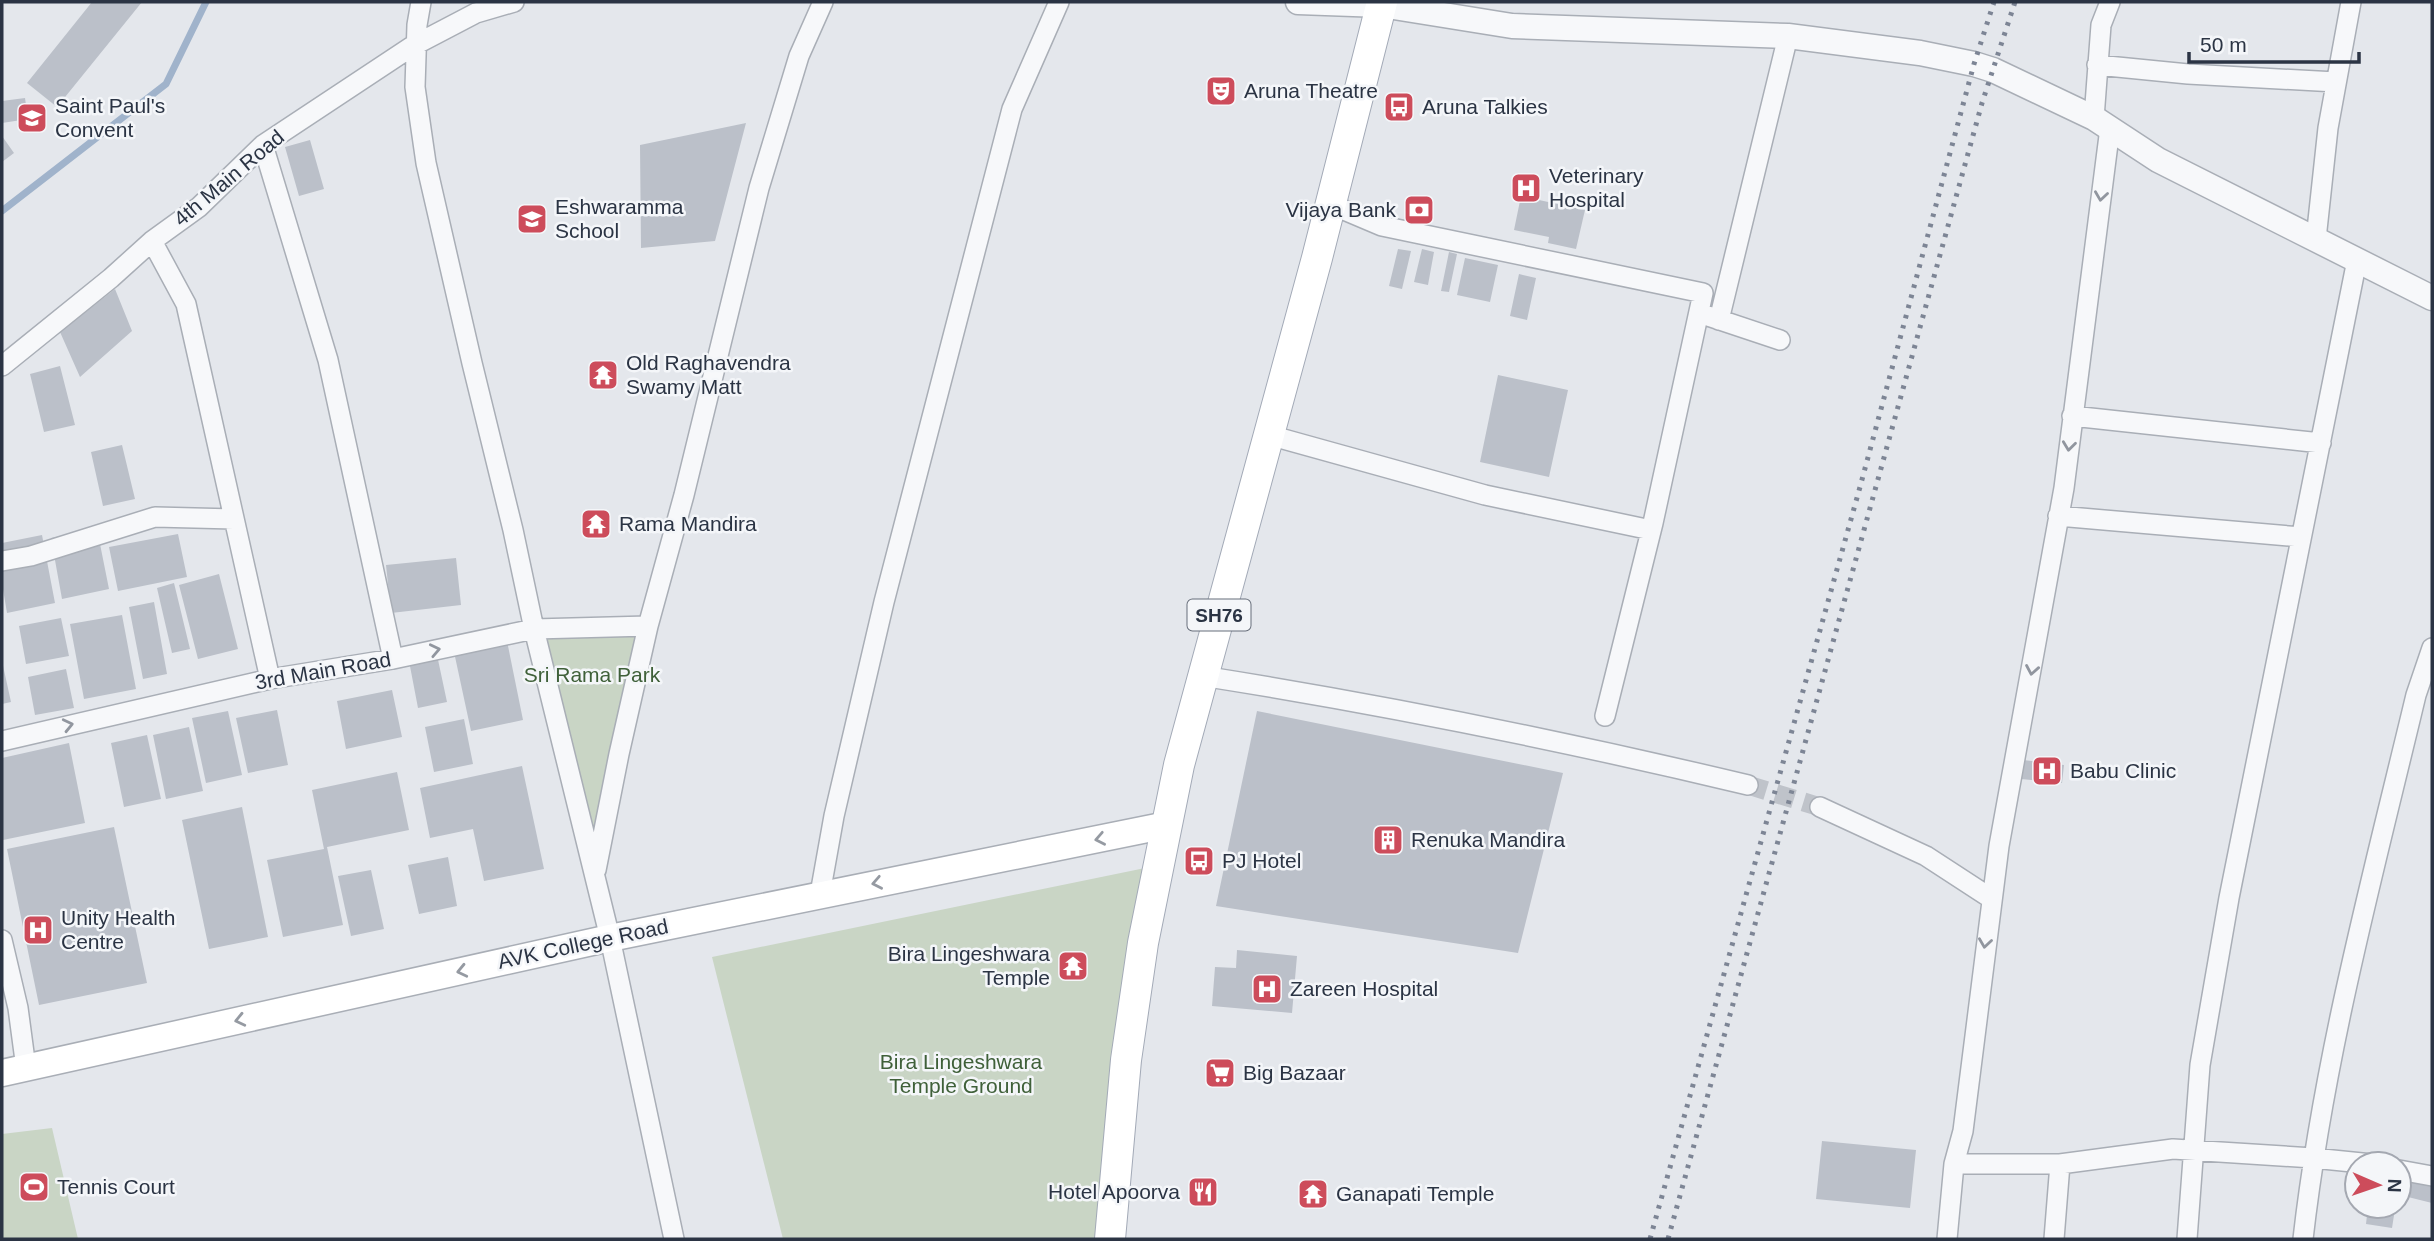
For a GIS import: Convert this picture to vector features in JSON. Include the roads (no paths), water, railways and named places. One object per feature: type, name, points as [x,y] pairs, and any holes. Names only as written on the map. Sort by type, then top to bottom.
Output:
[{"type":"main road","name":"SH76","points":[[1110,1239],[1126,1060],[1143,943],[1179,765],[1382,3]]},
{"type":"main road","name":"AVK College Road","points":[[14,1071],[610,938],[1167,825]]},
{"type":"street","points":[[421,2],[415,87],[426,163],[534,629],[610,938],[674,1239]]},
{"type":"street","name":"4th Main Road","points":[[2,366],[111,278],[152,241],[199,207],[262,145],[416,44],[476,13],[514,2]]},
{"type":"street","points":[[595,876],[648,626],[684,495],[759,188],[799,56],[823,2]]},
{"type":"street","points":[[820,894],[834,816],[884,602],[1012,109],[1059,2]]},
{"type":"street","points":[[1298,2],[1382,3],[1511,26],[1788,36],[1920,53],[1974,64],[1993,70],[2102,123],[2158,160],[2432,298]]},
{"type":"street","points":[[1947,1239],[1954,1164],[1963,1131],[1999,846],[2059,516],[2073,416],[2102,123],[2097,65],[2101,25],[2110,2]]},
{"type":"street","points":[[2316,239],[2328,128],[2351,2]]},
{"type":"street","points":[[1719,320],[1788,36]]},
{"type":"street","points":[[2097,65],[2188,74],[2336,82]]},
{"type":"street","points":[[262,145],[328,360],[393,659]]},
{"type":"street","points":[[1330,204],[1382,226],[1703,293],[1651,530],[1605,716]]},
{"type":"street","points":[[152,241],[186,304],[270,679]]},
{"type":"street","points":[[2187,1239],[2200,1065],[2229,898],[2357,260]]},
{"type":"street","points":[[1699,313],[1780,340]]},
{"type":"street","points":[[2073,416],[2320,443]]},
{"type":"street","points":[[1269,435],[1485,495],[1651,530]]},
{"type":"street","points":[[2059,516],[2301,537]]},
{"type":"street","points":[[2,561],[31,556],[155,517],[234,519]]},
{"type":"street","name":"3rd Main Road","points":[[2,741],[270,679],[393,659],[534,629],[648,626]]},
{"type":"street","points":[[2303,1239],[2313,1158],[2342,1011],[2416,695],[2432,648]]},
{"type":"street","points":[[1202,676],[1327,696],[1593,748],[1748,785]]},
{"type":"street","points":[[1820,807],[1926,856],[1992,899]]},
{"type":"street","points":[[2,940],[18,1008],[14,1071]]},
{"type":"street","points":[[1954,1164],[2060,1164],[2173,1149],[2343,1161]]},
{"type":"street","points":[[2054,1239],[2060,1164]]},
{"type":"street","points":[[2413,1173],[2432,1177]]},
{"type":"waterway","points":[[2,211],[166,84],[206,2]]},
{"type":"tunnel","points":[[1748,785],[1820,807]]},
{"type":"railway","points":[[1650,1239],[1860,487],[1974,64],[1994,2]]},
{"type":"railway","points":[[1668,1239],[1982,103],[2015,2]]},
{"type":"place","name":"Aruna Theatre","points":[[1221,91]]},
{"type":"place","name":"Aruna Talkies","points":[[1399,107]]},
{"type":"place","name":"Saint Paul's Convent","points":[[32,118]]},
{"type":"place","name":"Veterinary Hospital","points":[[1526,188]]},
{"type":"place","name":"Vijaya Bank","points":[[1419,210]]},
{"type":"place","name":"Eshwaramma School","points":[[532,219]]},
{"type":"place","name":"Old Raghavendra Swamy Matt","points":[[603,375]]},
{"type":"place","name":"Rama Mandira","points":[[596,524]]},
{"type":"place","name":"Babu Clinic","points":[[2047,771]]},
{"type":"place","name":"Renuka Mandira","points":[[1388,840]]},
{"type":"place","name":"PJ Hotel","points":[[1199,861]]},
{"type":"place","name":"Unity Health Centre","points":[[38,930]]},
{"type":"place","name":"Bira Lingeshwara Temple","points":[[1073,966]]},
{"type":"place","name":"Zareen Hospital","points":[[1267,989]]},
{"type":"place","name":"Big Bazaar","points":[[1220,1073]]},
{"type":"place","name":"Tennis Court","points":[[34,1187]]},
{"type":"place","name":"Hotel Apoorva","points":[[1203,1192]]},
{"type":"place","name":"Ganapati Temple","points":[[1313,1194]]},
{"type":"park label","name":"Sri Rama Park","points":[[592,675]]},
{"type":"park label","name":"Bira Lingeshwara Temple Ground","points":[[961,1074]]}]
